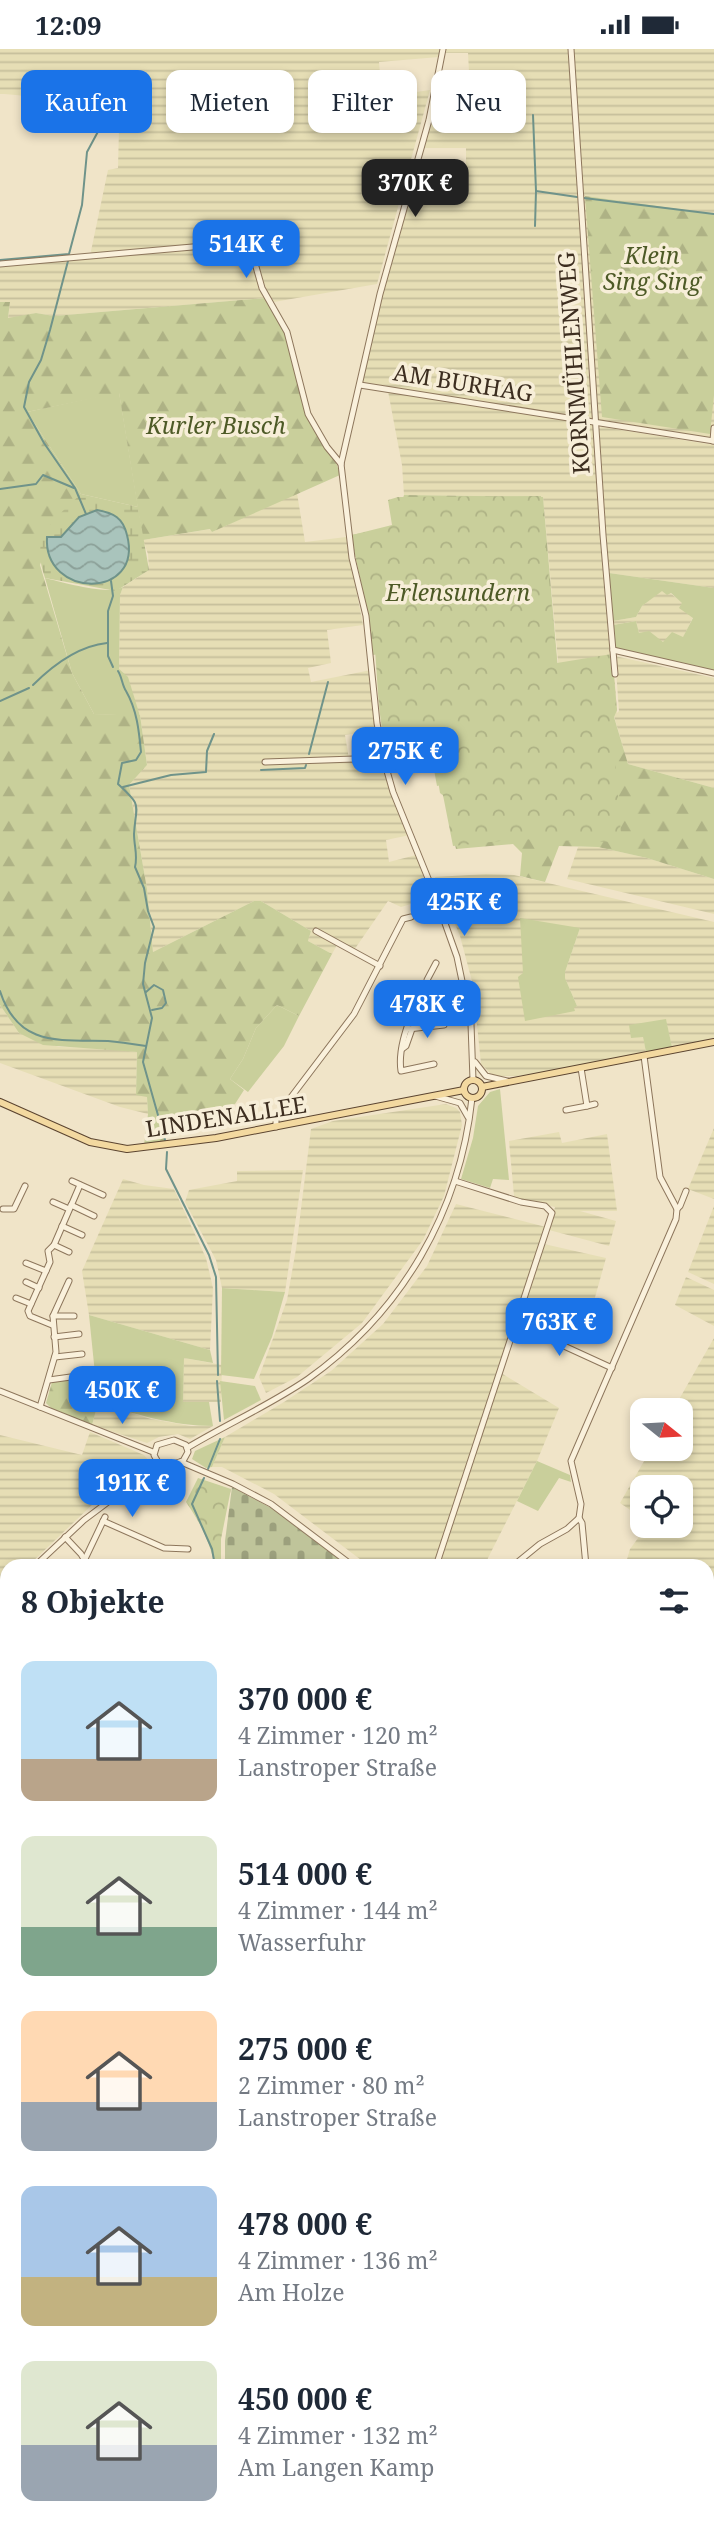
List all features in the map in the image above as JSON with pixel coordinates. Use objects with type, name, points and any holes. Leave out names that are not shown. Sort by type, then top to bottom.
[{"type":"main road","points":[[482,1087],[714,1042]]},
{"type":"main road","points":[[473,1080],[479,1082],[482,1087],[480,1095],[472,1098],[464,1090],[465,1084],[473,1080]]},
{"type":"main road","name":"LINDENALLEE","points":[[0,1102],[90,1142],[120,1149],[172,1145],[276,1128],[464,1090]]},
{"type":"street","points":[[443,49],[429,120],[380,294],[341,464],[352,558],[366,616],[377,723],[384,758],[393,792],[453,945],[465,987],[471,1024],[473,1080]]},
{"type":"street","name":"KORNMÜHLENWEG","points":[[571,49],[615,674]]},
{"type":"street","points":[[0,264],[248,242],[262,288],[287,333],[308,414],[341,464]]},
{"type":"street","name":"AM BURHAG","points":[[360,385],[713,441],[714,428]]},
{"type":"street","points":[[613,650],[714,673]]},
{"type":"street","points":[[265,762],[384,758]]},
{"type":"street","points":[[276,1128],[276,1117],[354,1014],[403,919],[411,917]]},
{"type":"street","points":[[316,931],[380,966]]},
{"type":"street","points":[[427,990],[427,979],[436,963]]},
{"type":"street","points":[[434,1064],[401,1071],[402,1049],[420,990],[465,987]]},
{"type":"street","points":[[410,1029],[444,1025]]},
{"type":"street","points":[[644,1056],[660,1177],[677,1209]]},
{"type":"street","points":[[474,1060],[486,1076],[509,1081]]},
{"type":"street","points":[[581,1068],[587,1106]]},
{"type":"street","points":[[435,1096],[460,1103],[467,1110],[469,1120]]},
{"type":"street","points":[[187,1448],[306,1380],[363,1333],[404,1284],[440,1222],[456,1181],[472,1098]]},
{"type":"street","points":[[566,1110],[595,1104]]},
{"type":"street","points":[[72,1181],[103,1195]]},
{"type":"street","points":[[438,1559],[551,1218],[551,1210],[545,1206],[521,1202],[456,1181]]},
{"type":"street","points":[[52,1325],[29,1315],[31,1304],[50,1262],[48,1251],[54,1245],[80,1185]]},
{"type":"street","points":[[0,1216],[2,1208],[14,1209],[25,1186]]},
{"type":"street","points":[[521,1559],[540,1543],[567,1529],[579,1518],[581,1504],[571,1461],[674,1226],[677,1209],[686,1191]]},
{"type":"street","points":[[52,1202],[94,1216]]},
{"type":"street","points":[[62,1226],[82,1235]]},
{"type":"street","points":[[54,1245],[69,1252]]},
{"type":"street","points":[[26,1263],[46,1271]]},
{"type":"street","points":[[40,1407],[55,1357],[53,1316],[69,1281]]},
{"type":"street","points":[[26,1282],[39,1288]]},
{"type":"street","points":[[16,1298],[31,1304]]},
{"type":"street","points":[[53,1316],[74,1316]]},
{"type":"street","points":[[516,1324],[612,1368]]},
{"type":"street","points":[[54,1337],[79,1334]]},
{"type":"street","points":[[55,1357],[82,1354]]},
{"type":"street","points":[[49,1380],[85,1375]]},
{"type":"street","points":[[0,1391],[153,1452]]},
{"type":"street","points":[[42,1559],[106,1501],[159,1464],[181,1462],[187,1455],[183,1442],[174,1440],[160,1443],[153,1452],[159,1464]]},
{"type":"street","points":[[181,1462],[271,1504],[344,1559]]},
{"type":"street","points":[[579,1518],[583,1523],[586,1559]]},
{"type":"street","points":[[89,1559],[104,1519],[164,1548],[188,1549]]},
{"type":"street","points":[[65,1537],[83,1559]]},
{"type":"green space","points":[[0,49],[439,49],[439,57],[379,62],[380,70],[308,70],[308,133],[417,133],[417,92],[430,90],[377,284],[274,302],[267,291],[251,248],[254,272],[265,298],[54,316],[36,313],[8,319],[10,302],[0,302],[0,264],[92,255],[108,170],[118,168],[119,133],[152,133],[152,70],[21,70],[21,96],[0,94]]},
{"type":"green space","points":[[445,49],[714,49],[714,438],[597,419],[617,713],[615,656],[714,678],[714,788],[628,764],[614,716],[563,716],[543,497],[404,495],[402,465],[387,386],[363,382],[378,310],[416,164],[466,165],[466,148],[421,148],[431,106],[431,133],[526,133],[526,70],[469,70],[468,53],[445,53]]},
{"type":"green space","name":"Klein Sing Sing","points":[[585,196],[714,214],[714,395],[710,434],[602,417]]},
{"type":"green space","name":"Kurler Busch","points":[[265,298],[285,332],[307,415],[337,465],[340,475],[212,532],[210,529],[143,540],[119,393],[27,412],[81,494],[97,510],[79,517],[72,526],[47,537],[40,565],[72,673],[94,714],[140,715],[147,765],[129,785],[147,889],[153,952],[254,901],[261,901],[311,931],[308,941],[332,954],[299,1016],[277,1005],[256,1028],[243,1059],[230,1079],[244,1090],[235,1104],[201,1118],[163,1121],[165,1141],[144,1145],[147,1097],[136,1095],[137,1052],[43,1045],[19,1033],[0,1005],[0,302],[10,302],[8,318],[36,313],[54,316]]},
{"type":"green space","points":[[119,392],[138,507],[81,494],[27,412]]},
{"type":"green space","points":[[602,427],[714,445],[714,588],[609,573],[598,429]]},
{"type":"green space","points":[[297,493],[305,542],[346,537],[363,625],[327,630],[331,663],[308,668],[311,682],[371,670],[376,730],[345,735],[349,759],[384,758],[410,835],[386,840],[389,862],[416,855],[431,898],[401,907],[388,901],[352,953],[337,945],[332,954],[308,941],[311,931],[261,901],[254,901],[153,952],[147,889],[129,785],[147,765],[140,715],[119,669],[120,595],[123,587],[149,570],[148,554],[143,540],[211,529],[212,532]]},
{"type":"green space","points":[[81,494],[138,507],[149,570],[116,591],[45,578],[40,551],[46,530]],"holes":[[[97,510],[117,517],[123,524],[129,556],[122,570],[112,579],[83,583],[57,568],[49,555],[47,537],[61,537],[79,517]]]},
{"type":"green space","name":"Erlensundern","points":[[404,495],[543,497],[562,716],[614,717],[628,764],[714,788],[714,879],[647,858],[598,847],[559,846],[545,882],[520,876],[522,853],[513,844],[456,849],[445,797],[440,793],[417,648],[373,655],[368,616],[351,535],[394,527]]},
{"type":"green space","name":"Erlensundern","points":[[541,496],[557,663],[612,654],[617,710],[612,722],[622,846],[609,842],[519,839],[453,846],[441,785],[437,786],[430,748],[387,750],[371,620],[352,535],[392,525],[388,500],[398,497]]},
{"type":"green space","points":[[609,573],[714,588],[714,671],[615,648],[613,625],[636,621],[639,633],[649,631],[663,642],[672,632],[683,637],[693,618],[679,608],[682,603],[671,593],[667,595],[662,591],[642,606],[636,617],[613,621]]},
{"type":"green space","points":[[45,578],[96,589],[123,587],[120,595],[119,669],[128,677],[140,716],[94,714],[72,673]]},
{"type":"green space","points":[[662,590],[683,603],[693,617],[683,638],[663,642],[639,633],[636,621],[613,625],[613,621],[636,617],[642,606]]},
{"type":"green space","points":[[578,847],[598,847],[647,858],[714,879],[714,914],[567,879]]},
{"type":"green space","points":[[514,875],[714,922],[714,1038],[672,1047],[666,1020],[629,1026],[643,1036],[646,1052],[517,1076],[497,1076],[490,1073],[481,1064],[473,985],[460,936],[435,877]],"holes":[[[580,928],[565,972],[577,1006],[573,1007],[523,974]]]},
{"type":"green space","points":[[520,918],[580,928],[565,972],[577,1006],[575,1011],[525,1021],[518,977],[523,973]]},
{"type":"green space","points":[[0,1005],[19,1033],[59,1047],[137,1052],[136,1094],[147,1096],[148,1114],[120,1107],[0,1063]]},
{"type":"green space","points":[[277,1005],[299,1016],[284,1046],[248,1092],[230,1079],[243,1059],[256,1028]]},
{"type":"green space","points":[[666,1019],[672,1047],[646,1052],[643,1037],[631,1038],[629,1025]]},
{"type":"green space","points":[[500,1089],[509,1180],[493,1179],[490,1188],[461,1179],[473,1138],[478,1106],[490,1092]]},
{"type":"green space","points":[[446,1104],[460,1112],[462,1125],[444,1196],[423,1240],[362,1323],[297,1377],[266,1393],[259,1377],[287,1300],[311,1129],[333,1121]]},
{"type":"green space","points":[[714,1128],[714,1199],[688,1189]]},
{"type":"green space","points":[[559,1132],[562,1143],[607,1134],[617,1211],[580,1211],[616,1221],[609,1246],[549,1230],[555,1207],[514,1196],[509,1141]]},
{"type":"green space","points":[[303,1170],[285,1292],[222,1288],[216,1260],[185,1202],[189,1190],[237,1181],[237,1171]]},
{"type":"green space","points":[[123,1179],[174,1189],[206,1258],[213,1288],[210,1350],[89,1315],[82,1271]]},
{"type":"green space","points":[[456,1204],[546,1227],[435,1559],[360,1559],[274,1494],[222,1467],[212,1467],[225,1437],[331,1371],[383,1324],[427,1266]]},
{"type":"green space","points":[[714,1206],[714,1284],[688,1272]]},
{"type":"green space","points":[[544,1244],[606,1258],[587,1326],[576,1323],[568,1345],[518,1322]]},
{"type":"green space","points":[[686,1277],[714,1290],[714,1326],[675,1305]]},
{"type":"green space","points":[[222,1288],[285,1292],[272,1337],[254,1379],[221,1375]]},
{"type":"green space","points":[[89,1315],[210,1350],[213,1363],[184,1358],[183,1402],[209,1402],[213,1426],[169,1422],[98,1403]]},
{"type":"green space","points":[[714,1338],[714,1559],[627,1559],[638,1538],[693,1538],[693,1475],[636,1475],[644,1461],[693,1461],[693,1398],[680,1398]]},
{"type":"green space","points":[[184,1358],[222,1365],[221,1402],[183,1402]]},
{"type":"green space","points":[[501,1373],[559,1408],[537,1461],[488,1559],[440,1559]]},
{"type":"green space","points":[[96,1376],[98,1403],[92,1425],[52,1409],[46,1403],[52,1382]]},
{"type":"green space","points":[[220,1381],[255,1386],[261,1400],[224,1420]]},
{"type":"green space","points":[[98,1403],[151,1419],[191,1426],[213,1426],[190,1439],[178,1434],[159,1437],[147,1443],[92,1425]]},
{"type":"green space","points":[[90,1432],[144,1455],[148,1460],[147,1466],[93,1504],[35,1559],[0,1559],[0,1435],[82,1455]]},
{"type":"green space","points":[[225,1437],[212,1467],[206,1468],[192,1459],[195,1451]]},
{"type":"green space","points":[[537,1461],[570,1475],[571,1482],[559,1478],[538,1511],[517,1501]]},
{"type":"green space","points":[[198,1478],[231,1489],[221,1539],[221,1559],[213,1559],[204,1533],[186,1502]]},
{"type":"green space","points":[[630,1486],[630,1510],[620,1503]]},
{"type":"green space","points":[[232,1487],[271,1508],[339,1559],[225,1559]]},
{"type":"water","points":[[97,510],[113,515],[123,524],[127,535],[128,556],[121,571],[108,581],[92,584],[75,581],[60,572],[50,557],[47,537],[61,537],[79,517]]},
{"type":"waterway","points":[[533,115],[536,191]]},
{"type":"waterway","points":[[0,260],[69,254],[82,205],[87,152],[97,133]]},
{"type":"waterway","points":[[535,226],[536,191],[577,197]]},
{"type":"waterway","points":[[584,198],[714,214]]},
{"type":"waterway","points":[[68,261],[41,360],[29,382],[24,407],[44,443],[75,488],[86,514]]},
{"type":"waterway","points":[[0,489],[36,484],[43,475],[74,488]]},
{"type":"waterway","points":[[111,581],[113,596],[108,611],[108,656],[113,667]]},
{"type":"waterway","points":[[33,685],[49,670],[76,652],[107,643]]},
{"type":"waterway","points":[[118,671],[135,713],[141,752],[136,760],[122,763],[118,784],[135,802],[135,867],[144,888],[154,927],[143,984],[152,1018],[143,1062],[165,1140]]},
{"type":"waterway","points":[[309,754],[328,682]]},
{"type":"waterway","points":[[0,701],[29,688]]},
{"type":"waterway","points":[[123,787],[171,775],[206,772],[207,751],[214,734]]},
{"type":"waterway","points":[[261,770],[305,768],[306,765]]},
{"type":"waterway","points":[[146,992],[154,985],[163,990],[166,1003],[162,1008],[152,1010]]},
{"type":"waterway","points":[[0,991],[8,1009],[18,1022],[42,1037],[146,1046]]},
{"type":"waterway","points":[[167,1152],[166,1169],[209,1255],[216,1277],[218,1375]]},
{"type":"waterway","points":[[217,1381],[220,1421]]},
{"type":"waterway","points":[[208,1469],[220,1439]]},
{"type":"waterway","points":[[204,1478],[192,1504],[214,1559]]}]
